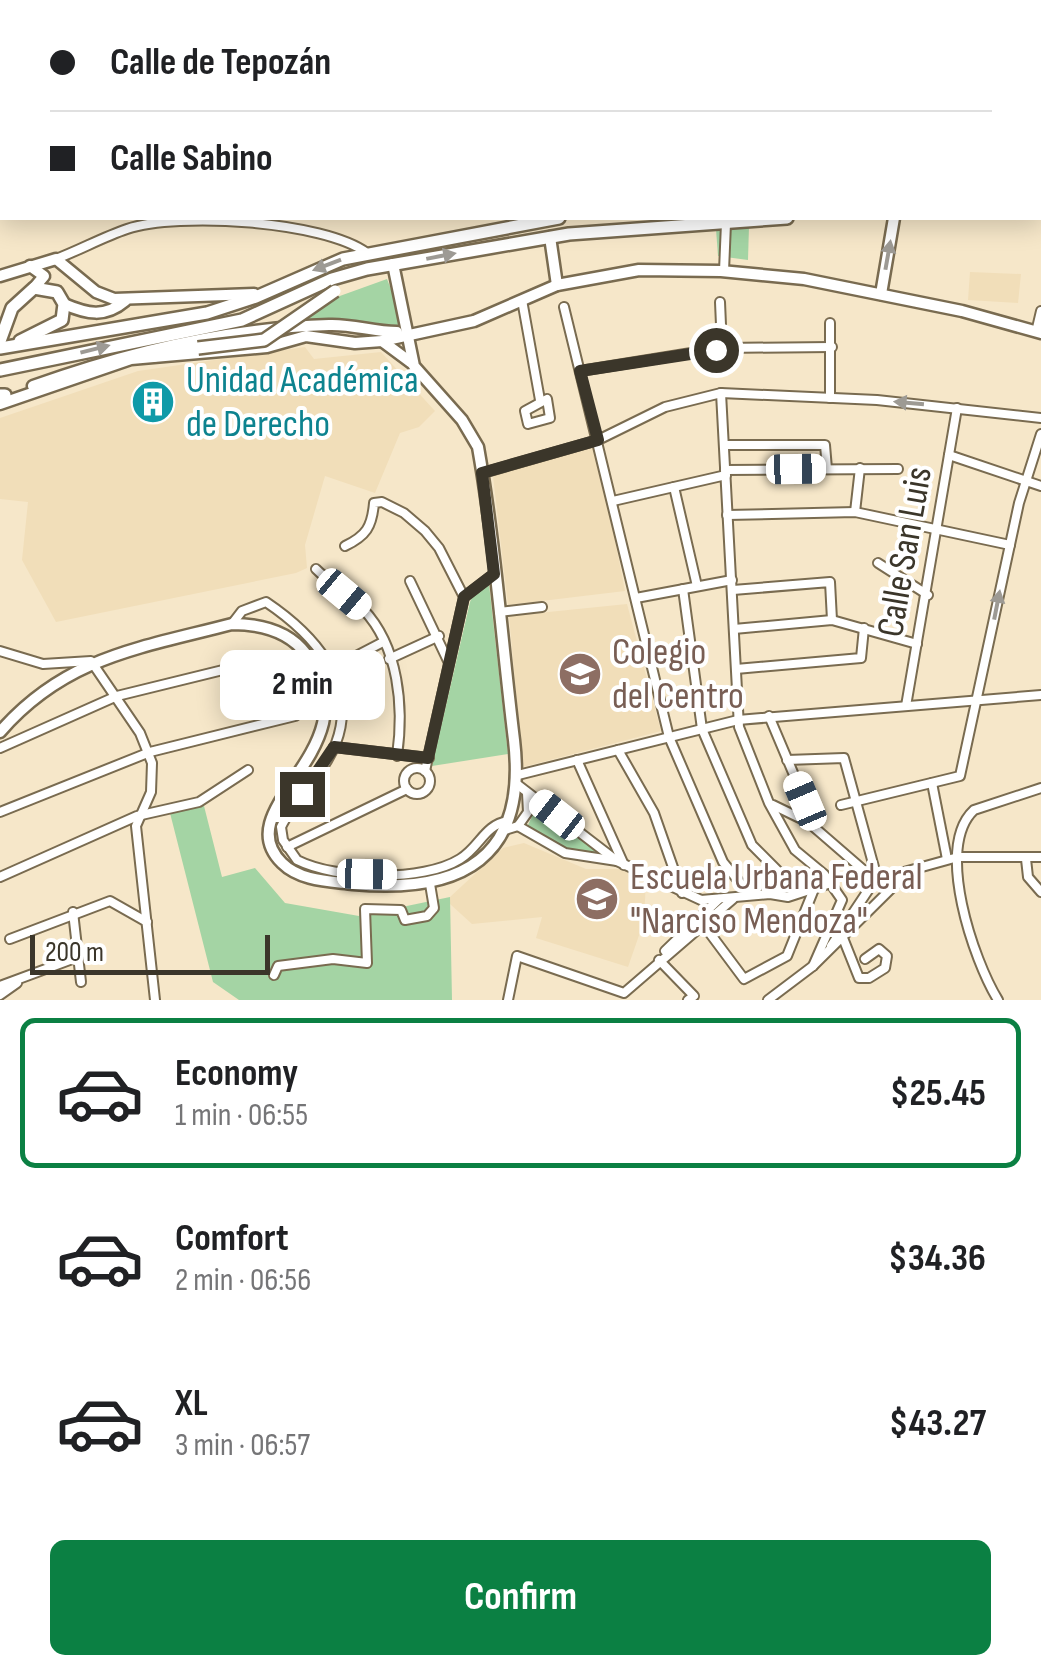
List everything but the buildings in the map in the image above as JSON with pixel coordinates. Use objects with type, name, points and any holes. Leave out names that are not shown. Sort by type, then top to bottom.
[{"type":"main road","points":[[2,342],[207,313],[265,293],[324,265],[367,252],[548,220]]},
{"type":"main road","points":[[0,370],[242,320],[332,279],[367,269],[550,237],[763,220]]},
{"type":"main road","points":[[154,356],[264,340],[367,269]]},
{"type":"main road","points":[[34,288],[57,292],[64,304],[57,326],[2,342],[5,315],[18,298],[34,288]]},
{"type":"street","points":[[0,276],[25,265],[56,259],[130,228],[222,220]]},
{"type":"street","points":[[239,220],[349,239],[367,252]]},
{"type":"street","points":[[881,293],[894,220]]},
{"type":"street","points":[[725,269],[726,223]]},
{"type":"street","points":[[550,237],[557,283]]},
{"type":"street","points":[[56,259],[102,296],[125,300],[265,293]]},
{"type":"street","points":[[394,264],[414,366]]},
{"type":"street","points":[[25,265],[42,272],[43,280],[34,288]]},
{"type":"street","points":[[1,398],[131,359],[183,358],[325,330],[355,343],[382,340],[473,317],[557,283],[634,266],[725,269],[881,293],[1040,330],[1041,311]]},
{"type":"street","points":[[1,398],[135,351],[260,330],[407,333],[474,321],[557,283]]},
{"type":"street","points":[[64,304],[86,313],[103,313],[125,300]]},
{"type":"street","points":[[522,300],[540,400]]},
{"type":"street","points":[[720,302],[722,348]]},
{"type":"street","points":[[564,307],[670,737],[723,862],[750,895]]},
{"type":"street","points":[[830,323],[830,398]]},
{"type":"street","points":[[0,651],[43,664],[91,662],[232,624],[256,624],[298,644],[322,679],[326,698],[319,742],[275,806],[268,836],[275,856],[302,876],[375,886],[430,884],[469,867],[511,826],[521,784],[482,473],[470,430],[414,366],[382,340]]},
{"type":"street","points":[[580,371],[722,348],[832,347]]},
{"type":"street","points":[[482,473],[598,440],[665,407],[721,393],[830,398],[1041,418]]},
{"type":"street","points":[[721,393],[738,720],[770,803],[795,850],[830,883],[842,903],[813,966]]},
{"type":"street","name":"Calle San Luis","points":[[906,706],[957,408]]},
{"type":"street","points":[[841,804],[960,776],[1010,545],[1041,434]]},
{"type":"street","points":[[724,445],[824,445],[827,468]]},
{"type":"street","points":[[950,455],[1041,486]]},
{"type":"street","points":[[856,512],[860,468]]},
{"type":"street","points":[[613,501],[725,472],[898,469]]},
{"type":"street","points":[[674,487],[696,586]]},
{"type":"street","points":[[286,847],[406,790],[418,794],[426,790],[430,779],[426,770],[428,758],[464,597],[439,548],[404,513],[382,502],[374,503],[373,522],[365,534],[345,546]]},
{"type":"street","points":[[728,515],[856,512],[1010,545]]},
{"type":"street","points":[[878,563],[928,594]]},
{"type":"street","points":[[316,568],[362,609],[383,642],[400,700],[397,756]]},
{"type":"street","points":[[464,597],[494,574]]},
{"type":"street","points":[[636,598],[732,580]]},
{"type":"street","points":[[410,582],[439,636],[450,667]]},
{"type":"street","points":[[732,590],[830,582],[832,620]]},
{"type":"street","points":[[683,589],[702,728],[752,845],[788,880],[786,886],[770,894]]},
{"type":"street","points":[[232,624],[242,611],[266,602],[306,634],[333,668],[340,710],[334,747],[281,828],[286,847],[298,860],[314,867],[418,874],[459,860],[490,827],[511,826],[565,852],[620,863]]},
{"type":"street","points":[[499,612],[542,608]]},
{"type":"street","points":[[734,629],[832,620],[917,644]]},
{"type":"street","points":[[736,670],[861,658],[864,628]]},
{"type":"street","points":[[389,659],[439,636]]},
{"type":"street","points":[[333,668],[383,642]]},
{"type":"street","points":[[0,748],[117,696],[268,659],[282,660],[301,676],[310,697],[305,711],[150,752],[0,812]]},
{"type":"street","points":[[91,662],[117,696],[150,752],[153,783],[137,816],[155,1000]]},
{"type":"street","points":[[0,732],[34,696],[91,662]]},
{"type":"street","points":[[521,784],[577,760],[738,720],[1041,695]]},
{"type":"street","points":[[769,716],[805,801]]},
{"type":"street","points":[[334,747],[428,758]]},
{"type":"street","points":[[618,750],[654,813],[682,893]]},
{"type":"street","points":[[787,760],[844,758],[876,879]]},
{"type":"street","points":[[577,760],[620,863]]},
{"type":"street","points":[[406,790],[406,773],[414,768],[426,770]]},
{"type":"street","points":[[0,877],[137,816],[199,802],[248,770]]},
{"type":"street","points":[[932,783],[967,923],[998,1000]]},
{"type":"street","points":[[521,784],[620,863],[700,900],[770,894],[788,898],[830,883]]},
{"type":"street","points":[[953,858],[968,815],[974,810],[1041,788]]},
{"type":"street","points":[[770,803],[808,822],[876,879]]},
{"type":"street","points":[[830,951],[876,879],[953,858],[1041,857]]},
{"type":"street","points":[[1026,859],[1028,877],[1041,892]]},
{"type":"street","points":[[768,1000],[830,951],[910,871]]},
{"type":"street","points":[[274,975],[278,966],[304,960],[366,963],[365,909],[401,910],[405,920],[427,916],[434,908],[430,884]]},
{"type":"street","points":[[703,924],[744,979],[787,956],[814,889]]},
{"type":"street","points":[[508,1000],[514,956],[624,993],[734,898]]},
{"type":"street","points":[[658,960],[672,940],[719,899]]},
{"type":"street","points":[[10,939],[73,912],[115,902],[147,922]]},
{"type":"street","points":[[73,912],[81,982]]},
{"type":"street","points":[[843,938],[859,978],[869,978],[885,968],[887,956],[878,949],[865,959]]},
{"type":"street","points":[[0,986],[78,957]]},
{"type":"street","points":[[658,960],[694,996],[688,1000]]},
{"type":"street","points":[[0,995],[20,981]]},
{"type":"shaded area","points":[[970,272],[1021,274],[1018,303],[968,300]]},
{"type":"shaded area","points":[[305,347],[314,359],[381,352],[435,411],[419,427],[400,433],[375,493],[325,476],[305,545],[307,568],[296,573],[56,622],[22,560],[28,502],[0,499],[0,418],[138,371]]},
{"type":"shaded area","points":[[592,444],[597,447],[625,591],[508,605],[493,476]]},
{"type":"shaded area","name":"Colegio del Centro","points":[[627,604],[661,731],[523,767],[509,616]]},
{"type":"shaded area","points":[[524,843],[586,869],[619,869],[646,880],[644,921],[628,967],[536,938],[542,917],[472,924],[450,904],[450,897],[503,848]]},
{"type":"green space","points":[[749,226],[748,260],[718,256],[716,229]]},
{"type":"green space","points":[[387,279],[407,330],[291,327],[337,297]]},
{"type":"green space","points":[[489,584],[508,754],[432,766],[470,602],[475,590]]},
{"type":"green space","points":[[204,806],[222,877],[255,868],[285,903],[359,916],[360,905],[402,907],[450,897],[452,1000],[239,1000],[213,982],[170,813]]},
{"type":"green space","points":[[537,806],[604,855],[601,858],[566,848],[527,827]]},
{"type":"place","name":"Unidad Académica de Derecho","points":[[153,402]]},
{"type":"place","name":"Colegio del Centro","points":[[580,674]]},
{"type":"place","name":"Escuela Urbana Federal \"Narciso Mendoza\"","points":[[597,899]]},
{"type":"route","points":[[302,794],[334,747],[428,758],[464,597],[494,574],[482,473],[598,440],[580,371],[682,352],[716,350]]}]
